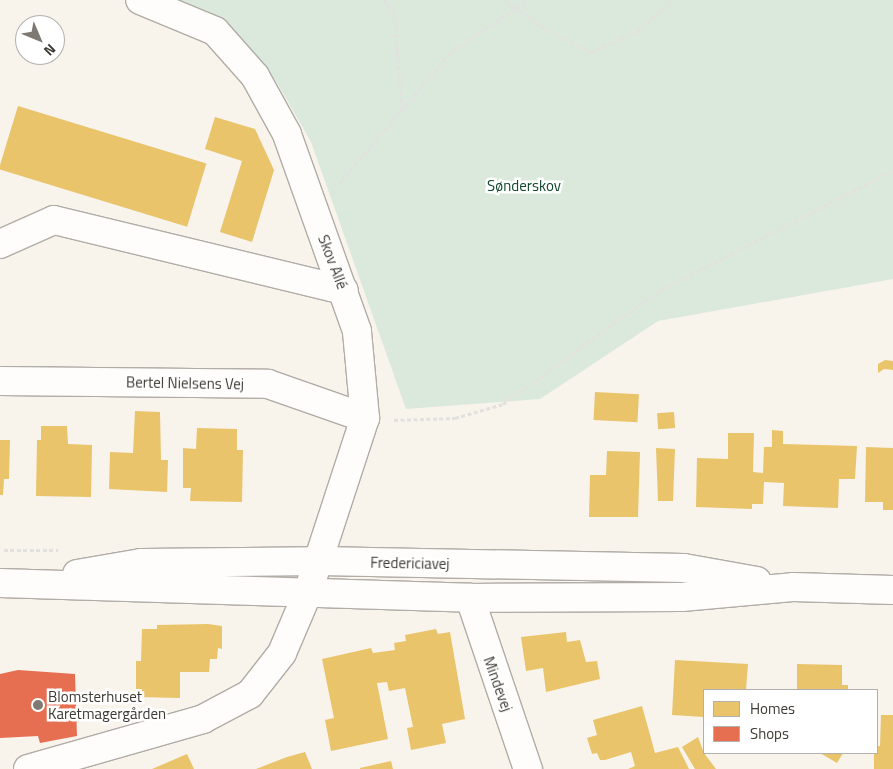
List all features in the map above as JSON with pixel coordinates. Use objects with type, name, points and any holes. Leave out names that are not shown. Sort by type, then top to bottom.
[{"type":"street","name":"Skov Allé","points":[[28,769],[74,764],[203,720],[250,694],[282,652],[308,592],[320,561],[365,418],[357,331],[287,134],[255,76],[216,31],[140,0]]},
{"type":"street","points":[[0,244],[54,220],[344,290]]},
{"type":"street","name":"Bertel Nielsens Vej","points":[[0,381],[268,384],[365,418]]},
{"type":"street","name":"Fredericiavej","points":[[27,583],[141,563],[320,561],[684,568],[793,587]]},
{"type":"street","name":"Fredericiavej","points":[[0,583],[218,592],[308,592],[470,598],[682,598],[793,587],[893,590]]},
{"type":"street","name":"Mindevej","points":[[470,598],[528,769]]},
{"type":"path","points":[[384,0],[394,14],[402,107]]},
{"type":"path","points":[[505,0],[548,30],[591,52],[636,32],[672,0]]},
{"type":"path","points":[[314,213],[402,107],[452,51],[527,0]]},
{"type":"path","points":[[365,418],[455,418],[504,404],[656,294],[893,170]]},
{"type":"green space","name":"Sønderskov","points":[[158,0],[893,0],[893,279],[658,321],[540,399],[406,409],[311,142],[276,81],[218,21]]},
{"type":"building: Homes","points":[[18,106],[206,164],[187,227],[0,170]]},
{"type":"building: Homes","points":[[215,117],[255,129],[274,170],[252,242],[220,232],[242,161],[205,149]]},
{"type":"building: Homes","points":[[885,360],[893,361],[893,370],[884,369],[878,373],[878,364]]},
{"type":"building: Homes","points":[[595,392],[639,394],[637,422],[594,420]]},
{"type":"building: Homes","points":[[135,411],[160,412],[161,460],[168,460],[167,492],[109,489],[110,452],[133,453]]},
{"type":"building: Homes","points":[[674,412],[675,428],[658,429],[657,413]]},
{"type":"building: Homes","points":[[41,426],[67,426],[68,444],[92,445],[91,497],[36,496],[37,440],[41,440]]},
{"type":"building: Homes","points":[[197,428],[237,429],[237,450],[243,450],[242,502],[190,501],[191,488],[183,488],[183,448],[196,449]]},
{"type":"building: Homes","points":[[772,430],[783,431],[783,444],[857,446],[855,479],[839,479],[838,508],[783,506],[784,483],[764,482],[763,504],[752,504],[752,509],[696,507],[697,458],[728,459],[728,433],[754,433],[753,472],[763,473],[764,447],[772,447]]},
{"type":"building: Homes","points":[[0,440],[10,440],[9,479],[4,479],[3,495],[0,495]]},
{"type":"building: Homes","points":[[866,447],[893,448],[893,510],[883,510],[883,502],[865,502]]},
{"type":"building: Homes","points":[[656,448],[675,449],[673,501],[658,501]]},
{"type":"building: Homes","points":[[607,451],[640,452],[638,517],[589,517],[590,475],[606,475]]},
{"type":"building: Homes","points":[[208,624],[222,626],[222,649],[218,648],[217,659],[210,659],[209,672],[180,672],[180,698],[136,697],[136,661],[141,661],[142,629],[157,629],[157,625]]},
{"type":"building: Homes","points":[[436,629],[438,634],[450,632],[465,719],[442,724],[446,743],[411,750],[407,728],[413,727],[405,688],[389,691],[387,682],[377,683],[388,739],[331,751],[325,720],[334,718],[322,659],[371,648],[373,653],[395,650],[394,643],[406,641],[405,635]]},
{"type":"building: Homes","points":[[566,632],[567,642],[580,640],[586,662],[597,661],[600,679],[546,692],[543,668],[526,671],[521,637]]},
{"type":"building: Homes","points":[[675,660],[748,664],[746,689],[703,689],[703,717],[672,715]]},
{"type":"building: Homes","points":[[797,664],[842,665],[842,685],[848,685],[848,689],[797,689]]},
{"type":"building: Homes","points":[[642,706],[655,753],[678,747],[689,769],[628,769],[635,766],[631,752],[605,760],[600,760],[597,753],[592,754],[587,738],[597,735],[593,720]]},
{"type":"building: Homes","points":[[881,715],[893,715],[893,769],[874,769],[874,754],[878,754],[878,746],[880,746]]},
{"type":"building: Homes","points":[[698,737],[703,754],[716,769],[695,769],[682,747]]},
{"type":"building: Homes","points":[[305,752],[312,769],[256,769],[287,757]]},
{"type":"building: Homes","points":[[187,754],[194,769],[152,769]]},
{"type":"building: Homes","points":[[822,754],[842,754],[837,763]]},
{"type":"building: Homes","points":[[391,761],[393,769],[360,769],[360,768]]},
{"type":"building: Shops","name":"Blomsterhuset Karetmagergården","points":[[18,670],[75,674],[77,736],[40,743],[38,736],[0,738],[0,674]]},
{"type":"place","name":"Blomsterhuset Karetmagergården","points":[[38,705]]}]
